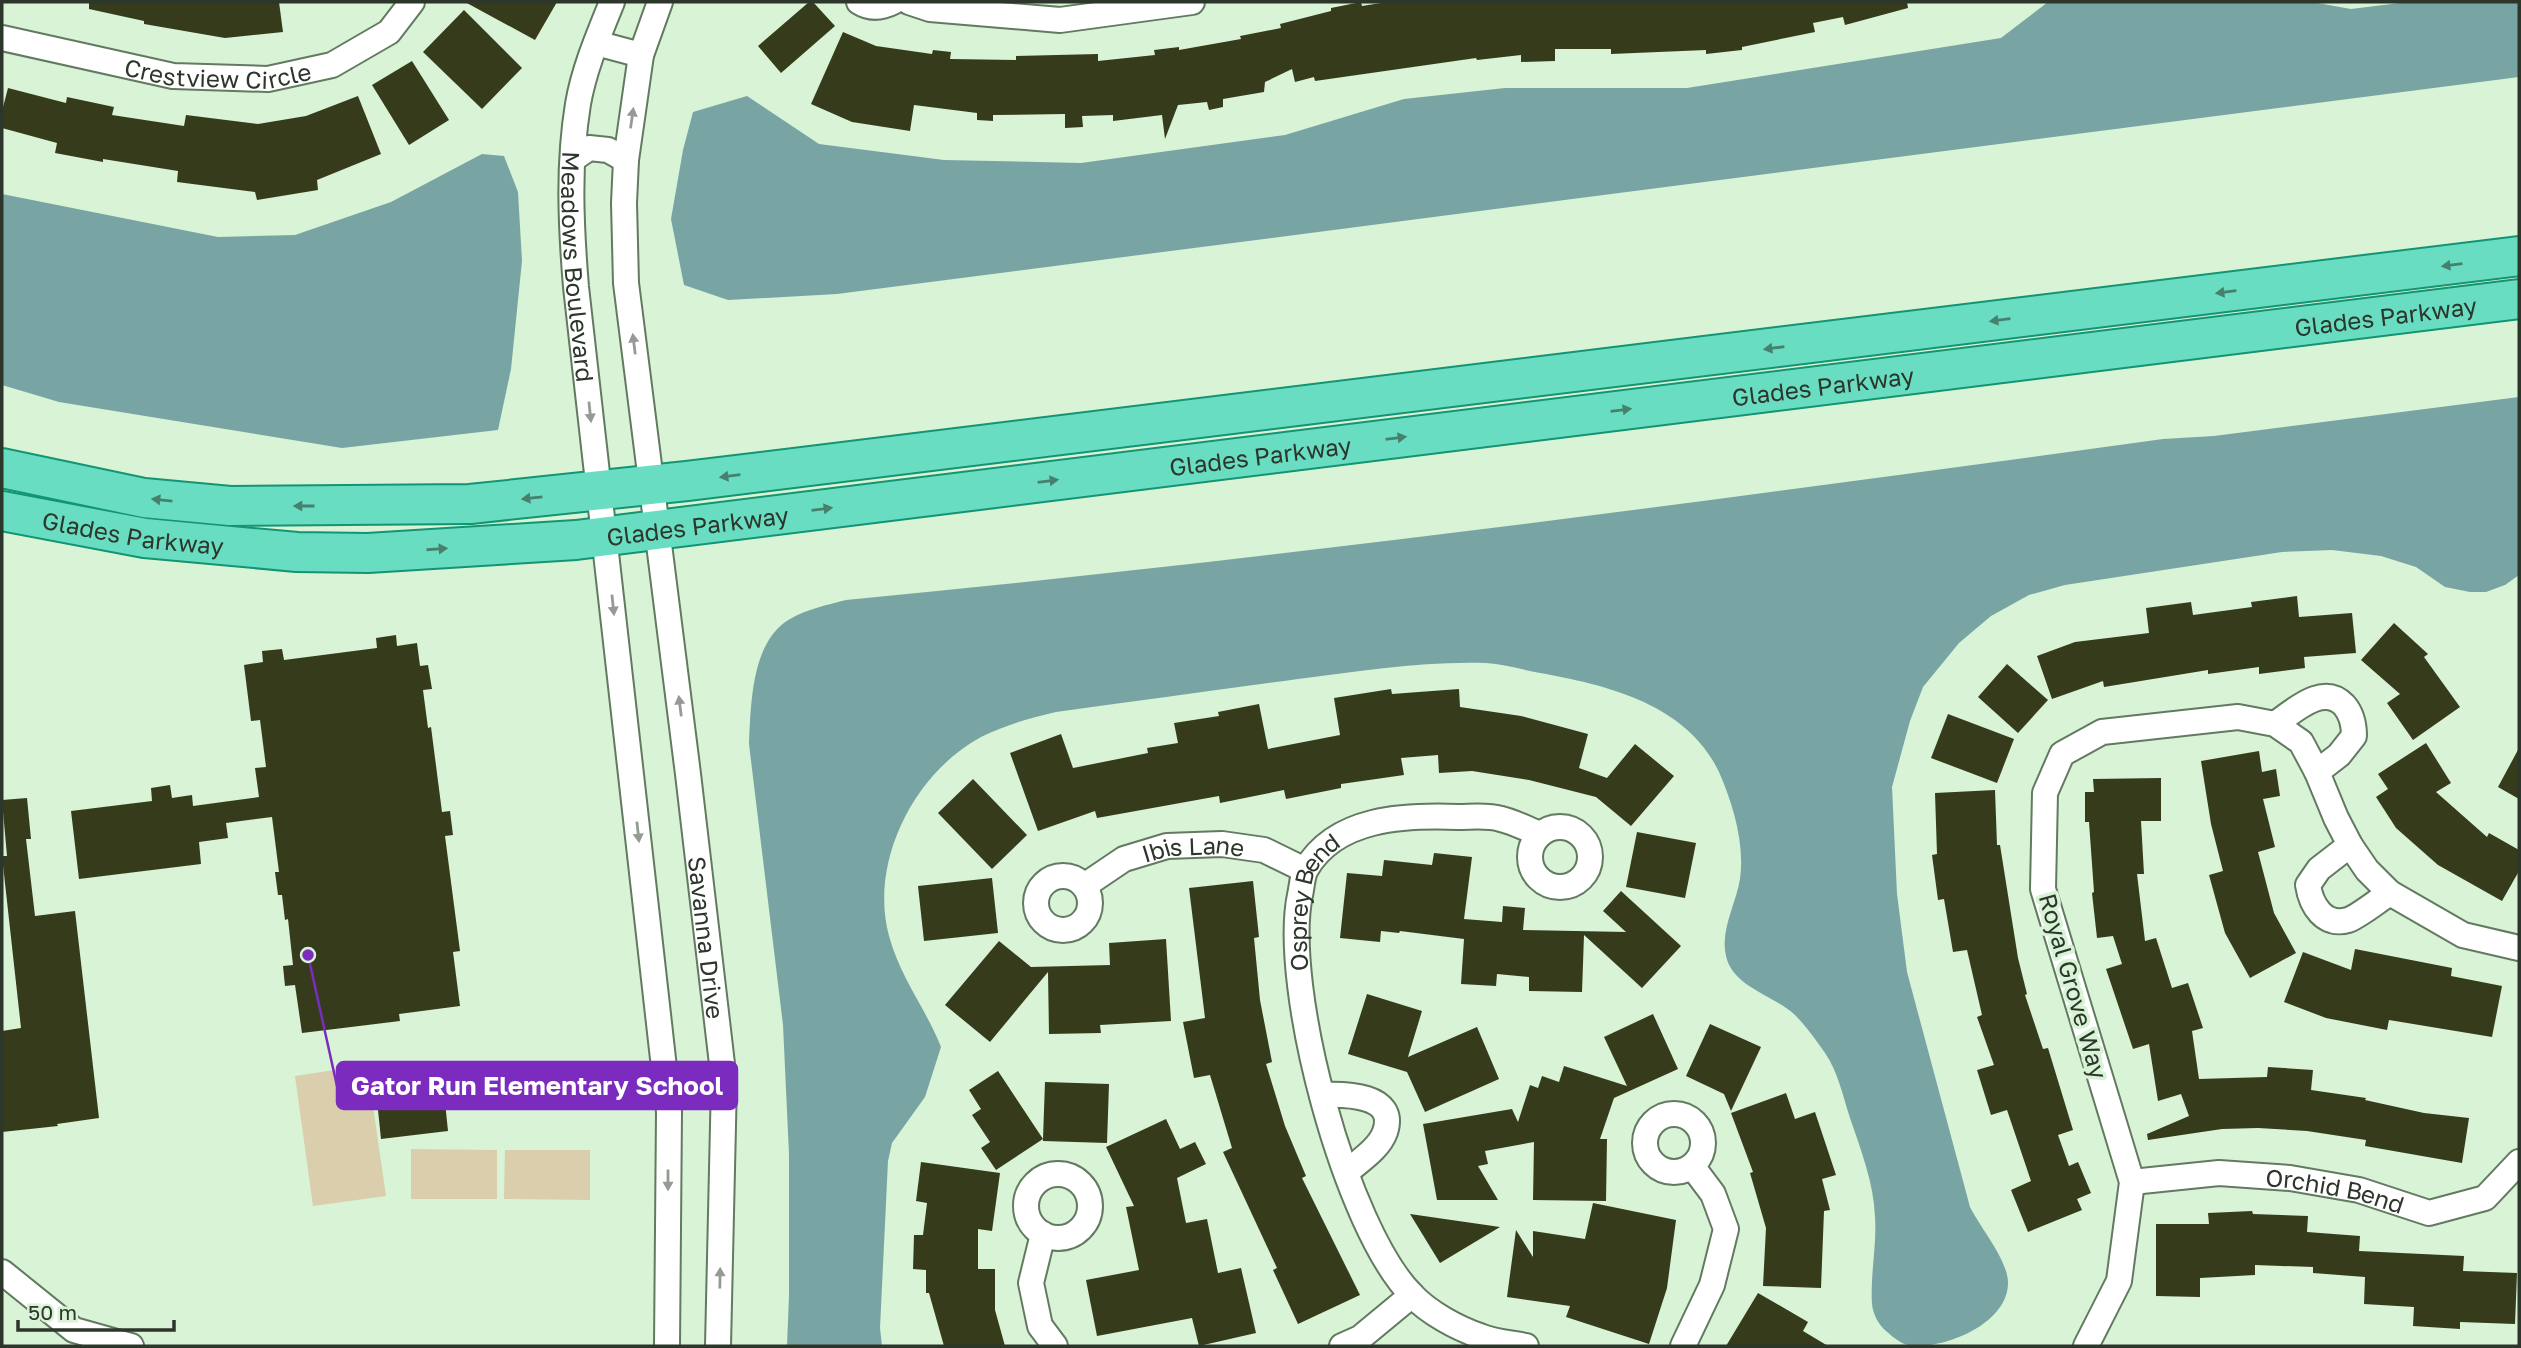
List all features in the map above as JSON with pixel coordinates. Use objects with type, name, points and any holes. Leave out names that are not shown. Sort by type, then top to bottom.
[{"type":"main road","name":"Glades Parkway","points":[[2,468],[144,498],[230,506],[470,505],[652,485],[2519,256]]},
{"type":"main road","name":"Glades Parkway","points":[[2,511],[145,538],[297,552],[368,554],[605,538],[2519,299]]},
{"type":"street","name":"Crestview Circle","points":[[2,38],[173,76],[268,79],[332,65],[389,32],[412,2]]},
{"type":"street","name":"Meadows Boulevard","points":[[605,538],[570,213],[578,103],[612,2]]},
{"type":"street","name":"Meadows Boulevard","points":[[657,530],[626,283],[624,203],[626,160],[641,55],[660,2]]},
{"type":"street","points":[[859,2],[873,8],[893,2]]},
{"type":"street","points":[[909,2],[930,9],[1060,20],[1151,5],[1192,2]]},
{"type":"street","points":[[596,43],[641,55]]},
{"type":"street","points":[[573,159],[589,148],[608,150],[626,160]]},
{"type":"street","name":"Savanna Drive","points":[[657,530],[724,1081],[718,1346]]},
{"type":"street","points":[[605,538],[669,1112],[667,1346]]},
{"type":"street","points":[[2276,724],[2306,703],[2320,697],[2338,699],[2349,711],[2354,725],[2354,736],[2339,755],[2318,772]]},
{"type":"street","name":"Royal Grove Way","points":[[2086,1346],[2119,1281],[2132,1182],[2043,889],[2045,793],[2062,754],[2102,732],[2238,716],[2276,724],[2301,742],[2318,772],[2350,845],[2367,870],[2390,892],[2463,935],[2519,947]]},
{"type":"street","name":"Osprey Bend","points":[[1526,1346],[1481,1337],[1444,1318],[1412,1295],[1377,1247],[1332,1136],[1310,1045],[1296,964],[1297,909],[1305,870],[1332,840],[1367,823],[1429,816],[1499,818],[1540,834]]},
{"type":"street","name":"Ibis Lane","points":[[1084,886],[1124,859],[1167,846],[1222,844],[1264,850],[1305,870]]},
{"type":"street","points":[[2350,845],[2319,869],[2308,885],[2311,899],[2318,911],[2329,920],[2348,919],[2390,892]]},
{"type":"street","points":[[1322,1095],[1354,1094],[1371,1100],[1382,1109],[1387,1122],[1384,1134],[1374,1149],[1347,1172]]},
{"type":"street","name":"Orchid Bend","points":[[2132,1182],[2219,1173],[2290,1178],[2359,1190],[2429,1213],[2485,1198],[2519,1162]]},
{"type":"street","points":[[1683,1346],[1712,1285],[1726,1229],[1713,1194],[1692,1166]]},
{"type":"street","points":[[1043,1234],[1031,1283],[1040,1326],[1055,1346]]},
{"type":"street","points":[[2,1272],[75,1330],[131,1346]]},
{"type":"street","points":[[1342,1346],[1360,1338],[1412,1295]]},
{"type":"shaded area","points":[[367,1065],[386,1196],[313,1206],[295,1076]]},
{"type":"shaded area","points":[[411,1149],[497,1150],[497,1199],[411,1199]]},
{"type":"shaded area","points":[[505,1150],[590,1150],[590,1200],[504,1199]]},
{"type":"water","points":[[2048,2],[2312,2],[2351,9],[2408,2],[2519,2],[2519,77],[837,294],[728,300],[684,285],[671,219],[683,150],[693,112],[747,96],[819,144],[944,160],[1081,163],[1285,135],[1404,99],[1505,88],[1687,88],[2001,38]]},
{"type":"water","points":[[482,154],[504,156],[518,192],[522,261],[511,369],[498,430],[342,448],[59,402],[2,385],[2,194],[218,237],[295,235],[391,202]]},
{"type":"water","points":[[2519,397],[2519,575],[2505,585],[2486,592],[2445,587],[2416,567],[2381,556],[2332,550],[2282,552],[2065,585],[2029,595],[1991,616],[1959,643],[1923,687],[1910,721],[1892,787],[1897,894],[1907,972],[1970,1207],[1999,1255],[2007,1274],[2005,1297],[1998,1310],[1973,1330],[1942,1343],[1913,1346],[1895,1339],[1876,1319],[1872,1293],[1875,1228],[1872,1192],[1837,1076],[1830,1060],[1800,1020],[1746,984],[1730,967],[1726,956],[1725,937],[1740,879],[1741,852],[1729,797],[1719,772],[1705,749],[1687,730],[1666,714],[1618,692],[1507,666],[1462,663],[1368,670],[1056,712],[1018,722],[981,737],[957,753],[936,773],[917,796],[902,822],[886,879],[884,908],[889,936],[906,979],[941,1047],[925,1097],[892,1143],[888,1161],[880,1328],[882,1346],[787,1346],[789,1154],[783,1025],[749,744],[753,693],[760,658],[777,629],[790,619],[846,600],[1341,546],[2163,439],[2214,436]]},
{"type":"building","points":[[89,2],[279,2],[283,32],[225,38],[144,24],[144,21],[89,9]]},
{"type":"building","points":[[465,2],[557,2],[535,40]]},
{"type":"building","points":[[809,2],[813,2],[835,26],[781,73],[758,46]]},
{"type":"building","points":[[1361,2],[1362,6],[1387,2],[1907,2],[1908,8],[1845,25],[1843,17],[1813,23],[1815,32],[1742,47],[1742,50],[1706,54],[1706,50],[1611,54],[1611,49],[1555,49],[1555,61],[1521,62],[1521,55],[1476,58],[1315,81],[1314,77],[1295,82],[1292,69],[1265,82],[1264,92],[1223,99],[1223,107],[1209,110],[1207,102],[1178,105],[1165,139],[1162,115],[1113,121],[1113,115],[1082,116],[1083,127],[1065,128],[1065,114],[993,115],[993,121],[977,120],[977,113],[914,105],[910,131],[852,122],[811,104],[843,32],[876,46],[932,54],[933,50],[951,52],[950,59],[1016,60],[1016,56],[1098,54],[1098,61],[1155,55],[1154,50],[1179,47],[1179,50],[1241,39],[1240,36],[1281,28],[1280,24]]},
{"type":"building","points":[[464,10],[522,68],[482,109],[423,52]]},
{"type":"building","points":[[412,61],[449,120],[409,145],[372,85]]},
{"type":"building","points":[[8,88],[66,103],[67,97],[114,107],[112,115],[184,126],[186,115],[258,124],[306,116],[358,96],[381,154],[317,180],[318,190],[257,200],[255,192],[177,182],[178,171],[55,153],[57,143],[2,128],[2,111]]},
{"type":"building","points":[[2297,596],[2299,617],[2352,613],[2356,653],[2304,657],[2305,668],[2259,674],[2259,667],[2208,674],[2208,670],[2104,687],[2103,681],[2052,699],[2037,656],[2075,642],[2149,633],[2146,608],[2191,602],[2193,615],[2252,607],[2251,602]]},
{"type":"building","points":[[2394,623],[2428,654],[2424,657],[2460,707],[2413,740],[2387,703],[2400,694],[2361,660]]},
{"type":"building","points":[[396,635],[397,646],[417,643],[420,666],[428,665],[432,689],[423,690],[428,728],[431,727],[442,812],[450,811],[453,835],[445,836],[460,951],[453,952],[460,1006],[399,1014],[400,1021],[302,1033],[295,985],[285,986],[283,966],[293,965],[288,919],[285,920],[282,895],[278,895],[275,872],[279,872],[272,817],[226,823],[228,838],[199,842],[201,864],[79,879],[71,811],[152,801],[151,788],[170,785],[172,798],[192,795],[193,806],[259,797],[255,768],[266,767],[260,720],[251,721],[244,665],[263,662],[262,651],[282,649],[284,660],[377,648],[376,638]]},
{"type":"building","points":[[2007,664],[2048,700],[2018,733],[1978,697]]},
{"type":"building","points":[[1391,689],[1392,694],[1459,689],[1460,707],[1521,716],[1588,734],[1579,768],[1607,778],[1635,744],[1674,776],[1631,826],[1596,797],[1529,780],[1472,771],[1439,773],[1438,755],[1401,758],[1404,775],[1341,784],[1341,788],[1286,799],[1284,790],[1220,803],[1219,796],[1097,818],[1095,811],[1038,831],[1010,753],[1061,734],[1073,768],[1148,753],[1147,748],[1178,743],[1174,723],[1219,716],[1218,712],[1259,704],[1268,749],[1340,735],[1334,698]]},
{"type":"building","points":[[1948,714],[2014,739],[1997,783],[1931,758]]},
{"type":"building","points":[[2426,743],[2451,783],[2436,792],[2487,837],[2489,833],[2519,850],[2519,871],[2502,901],[2438,865],[2396,828],[2376,797],[2388,789],[2378,774]]},
{"type":"building","points":[[2519,748],[2519,799],[2498,787]]},
{"type":"building","points":[[2259,751],[2262,772],[2276,769],[2280,796],[2263,799],[2275,847],[2258,852],[2274,913],[2296,953],[2250,978],[2225,933],[2209,875],[2223,871],[2211,824],[2201,761]]},
{"type":"building","points":[[2161,778],[2161,821],[2141,821],[2144,874],[2137,874],[2145,941],[2156,938],[2172,988],[2188,983],[2203,1028],[2192,1031],[2199,1079],[2267,1077],[2268,1067],[2313,1070],[2311,1090],[2366,1098],[2365,1100],[2424,1113],[2469,1118],[2462,1163],[2365,1146],[2366,1140],[2307,1131],[2222,1129],[2148,1140],[2147,1134],[2189,1116],[2181,1094],[2158,1101],[2149,1044],[2133,1049],[2106,969],[2122,964],[2113,936],[2097,938],[2089,822],[2085,822],[2085,792],[2094,792],[2093,779]]},
{"type":"building","points":[[973,779],[1027,835],[992,869],[938,813]]},
{"type":"building","points":[[1995,790],[1997,845],[2000,845],[2018,958],[2027,994],[2025,995],[2043,1049],[2048,1048],[2073,1130],[2058,1135],[2069,1166],[2078,1162],[2091,1193],[2077,1199],[2082,1210],[2028,1232],[2011,1190],[2031,1181],[2007,1110],[1991,1115],[1977,1070],[1994,1065],[1977,1017],[1982,1015],[1967,950],[1953,952],[1944,899],[1938,900],[1932,855],[1937,854],[1935,793]]},
{"type":"building","points":[[27,798],[31,839],[26,839],[35,916],[75,911],[99,1118],[2,1132],[2,1031],[21,1028],[2,856],[7,856],[2,800]]},
{"type":"building","points":[[1637,832],[1696,843],[1685,898],[1626,887]]},
{"type":"building","points":[[1434,853],[1472,857],[1464,919],[1502,922],[1503,906],[1525,908],[1523,930],[1626,932],[1603,911],[1621,891],[1681,946],[1642,988],[1584,935],[1582,992],[1529,991],[1529,977],[1497,974],[1496,986],[1461,984],[1464,939],[1400,931],[1381,931],[1380,942],[1340,938],[1347,873],[1382,876],[1384,860],[1432,865]]},
{"type":"building","points":[[992,878],[998,933],[924,941],[918,886]]},
{"type":"building","points":[[1253,881],[1259,937],[1254,938],[1260,1000],[1272,1062],[1266,1064],[1285,1126],[1306,1176],[1302,1178],[1360,1295],[1298,1324],[1273,1270],[1277,1268],[1223,1152],[1232,1148],[1210,1075],[1194,1078],[1183,1022],[1205,1018],[1189,888]]},
{"type":"building","points":[[1166,939],[1171,1021],[1100,1025],[1101,1033],[1049,1034],[1048,972],[990,1042],[945,1005],[999,941],[1031,967],[1110,965],[1109,943]]},
{"type":"building","points":[[2355,949],[2452,968],[2451,976],[2502,986],[2492,1037],[2389,1020],[2387,1030],[2326,1018],[2284,1002],[2303,952],[2351,970]]},
{"type":"building","points":[[1367,994],[1422,1011],[1408,1057],[1477,1027],[1499,1079],[1425,1112],[1407,1072],[1348,1054]]},
{"type":"building","points":[[1653,1014],[1678,1069],[1614,1098],[1600,1139],[1607,1139],[1606,1201],[1533,1200],[1534,1142],[1485,1151],[1488,1164],[1478,1166],[1498,1200],[1437,1200],[1423,1124],[1512,1109],[1518,1122],[1530,1085],[1538,1088],[1542,1076],[1559,1082],[1564,1066],[1627,1086],[1604,1037]]},
{"type":"building","points":[[1710,1024],[1761,1047],[1731,1111],[1724,1094],[1686,1076]]},
{"type":"building","points":[[998,1071],[1043,1139],[996,1170],[981,1148],[990,1142],[972,1115],[981,1109],[969,1090]]},
{"type":"building","points":[[1045,1082],[1109,1084],[1107,1143],[1043,1141]]},
{"type":"building","points":[[1786,1093],[1795,1119],[1815,1112],[1836,1175],[1822,1179],[1830,1210],[1824,1211],[1821,1288],[1763,1286],[1766,1228],[1750,1173],[1753,1172],[1731,1113]]},
{"type":"building","points":[[445,1102],[448,1131],[381,1139],[378,1110]]},
{"type":"building","points":[[1166,1119],[1180,1149],[1195,1142],[1206,1164],[1177,1178],[1186,1223],[1207,1219],[1218,1273],[1241,1268],[1256,1333],[1199,1346],[1192,1318],[1097,1336],[1086,1280],[1139,1270],[1126,1207],[1134,1206],[1106,1147]]},
{"type":"building","points":[[921,1162],[1000,1173],[992,1231],[978,1229],[978,1269],[995,1269],[995,1310],[1005,1346],[944,1346],[929,1293],[926,1293],[926,1270],[913,1269],[914,1235],[923,1235],[927,1203],[916,1201]]},
{"type":"building","points":[[1593,1203],[1676,1220],[1667,1288],[1649,1344],[1566,1317],[1570,1306],[1507,1297],[1516,1230],[1533,1257],[1533,1231],[1585,1239]]},
{"type":"building","points":[[2252,1211],[2253,1214],[2308,1216],[2307,1232],[2360,1236],[2359,1251],[2464,1256],[2463,1271],[2517,1273],[2515,1324],[2460,1322],[2460,1329],[2413,1326],[2414,1307],[2364,1304],[2365,1277],[2313,1273],[2313,1267],[2255,1265],[2255,1275],[2200,1278],[2200,1297],[2156,1296],[2156,1224],[2209,1224],[2208,1213]]},
{"type":"building","points":[[1410,1214],[1500,1227],[1440,1263]]},
{"type":"building","points":[[1758,1293],[1808,1322],[1803,1331],[1828,1346],[1726,1346]]},
{"type":"place","name":"Gator Run Elementary School","points":[[308,955]]}]
